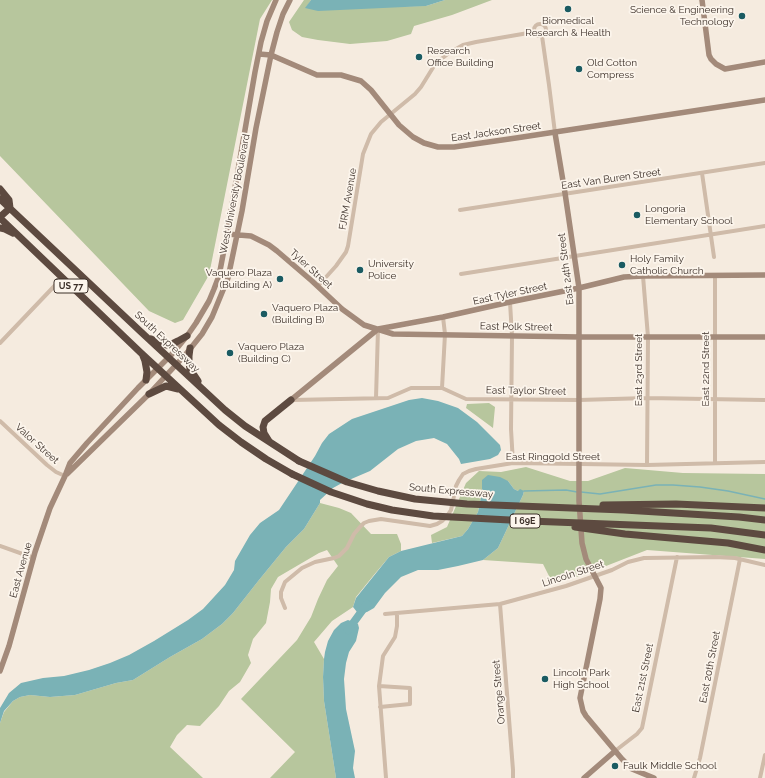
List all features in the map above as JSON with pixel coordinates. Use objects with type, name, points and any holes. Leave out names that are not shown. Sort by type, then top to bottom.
[{"type":"highway","points":[[0,189],[9,200],[10,208],[0,218]]},
{"type":"highway","name":"South Expressway","points":[[0,199],[168,358],[245,426],[299,461],[347,482],[395,495],[449,503],[654,512],[765,520]]},
{"type":"highway","name":"US 77","points":[[0,218],[166,376]]},
{"type":"highway","points":[[0,228],[20,237]]},
{"type":"highway","points":[[140,331],[153,340],[167,345],[187,336]]},
{"type":"highway","points":[[190,348],[190,369],[203,390]]},
{"type":"highway","points":[[142,354],[148,372],[146,380]]},
{"type":"highway","name":"I 69E","points":[[166,376],[219,425],[266,459],[292,474],[340,495],[367,504],[392,510],[433,516],[711,528],[765,535]]},
{"type":"highway","points":[[149,394],[166,386],[180,390]]},
{"type":"highway","points":[[270,443],[264,433],[263,427],[265,421],[291,400]]},
{"type":"highway","points":[[515,505],[676,504],[765,508]]},
{"type":"highway","points":[[529,521],[625,534],[728,543],[765,550]]},
{"type":"street","name":"West University Boulevard","points":[[158,368],[187,336],[209,301],[219,276],[228,234],[258,54],[267,21],[276,0]]},
{"type":"street","name":"West University Boulevard","points":[[166,376],[202,334],[212,317],[228,278],[271,55],[283,14],[290,0]]},
{"type":"street","points":[[702,0],[710,55],[711,59],[716,64],[725,69],[765,62]]},
{"type":"street","points":[[541,24],[546,29],[546,33],[542,36],[537,35],[534,32],[537,25],[541,24]]},
{"type":"street","name":"FJRM Avenue","points":[[318,286],[346,252],[363,154],[371,134],[380,122],[421,87],[434,66],[440,60],[463,44],[534,32]]},
{"type":"street","name":"East 24th Street","points":[[542,36],[555,133],[579,288],[579,501],[582,543],[586,558],[595,577]]},
{"type":"street","name":"East Jackson Street","points":[[258,54],[271,55],[317,75],[341,75],[361,81],[371,90],[399,125],[413,137],[424,143],[438,147],[454,147],[555,133],[765,100]]},
{"type":"street","name":"East Van Buren Street","points":[[460,210],[765,163]]},
{"type":"street","points":[[702,173],[714,257]]},
{"type":"street","points":[[461,274],[765,226]]},
{"type":"street","name":"Tyler Street","points":[[228,234],[251,236],[269,245],[318,286],[342,309],[364,325],[378,329]]},
{"type":"street","name":"East 22nd Street","points":[[714,463],[715,275]]},
{"type":"street","name":"East Tyler Street","points":[[378,329],[443,317],[624,277],[765,275]]},
{"type":"street","name":"East 23rd Street","points":[[643,276],[648,337],[647,465]]},
{"type":"street","points":[[0,343],[62,278]]},
{"type":"street","points":[[510,302],[512,336],[511,429],[513,463]]},
{"type":"street","points":[[442,388],[445,334],[443,317]]},
{"type":"street","points":[[376,398],[378,329]]},
{"type":"street","points":[[291,400],[378,329]]},
{"type":"street","name":"East Polk Street","points":[[378,329],[393,334],[580,337],[765,337]]},
{"type":"street","name":"East Avenue","points":[[0,671],[9,646],[50,508],[70,463],[87,442],[158,368]]},
{"type":"street","name":"East Avenue","points":[[65,476],[166,376]]},
{"type":"street","name":"East Taylor Street","points":[[291,400],[388,398],[411,388],[442,388],[466,399],[579,400],[647,398],[765,400]]},
{"type":"street","name":"Valor Street","points":[[0,421],[47,465],[56,472],[65,476]]},
{"type":"street","name":"East Ringgold Street","points":[[285,608],[281,598],[281,592],[285,582],[302,568],[315,562],[339,556],[347,548],[354,534],[364,523],[381,519],[430,526],[437,524],[447,516],[451,510],[456,486],[464,474],[469,471],[513,463],[647,465],[765,462]]},
{"type":"street","points":[[0,546],[34,558]]},
{"type":"street","name":"Lincoln Street","points":[[385,614],[500,604],[595,577],[628,562],[644,558],[715,556],[740,559],[765,565]]},
{"type":"street","name":"East 21st Street","points":[[584,778],[637,734],[642,728],[677,557]]},
{"type":"street","name":"East 20th Street","points":[[694,778],[700,758],[740,559]]},
{"type":"street","points":[[595,577],[601,588],[580,698],[583,711],[615,751],[632,769],[654,778]]},
{"type":"street","name":"Orange Street","points":[[500,604],[513,778]]},
{"type":"street","points":[[386,778],[379,686],[383,656],[395,637],[397,613]]},
{"type":"street","points":[[379,686],[410,688],[410,704],[380,707]]},
{"type":"street","points":[[760,778],[765,755]]},
{"type":"green space","points":[[0,0],[272,0],[260,19],[209,275],[183,320],[175,323],[149,311],[0,156]]},
{"type":"green space","points":[[304,0],[311,0],[306,8],[426,6],[445,0],[492,0],[452,15],[414,26],[411,34],[387,41],[350,44],[302,37],[292,30],[289,22]]},
{"type":"green space","points":[[489,403],[495,407],[493,428],[466,408],[467,404]]},
{"type":"green space","points":[[526,467],[570,481],[588,481],[625,468],[683,473],[765,474],[765,559],[647,550],[583,575],[553,584],[543,564],[483,560],[498,548],[523,495],[524,491],[514,489],[508,481],[482,480],[482,492],[478,512],[468,529],[462,536],[432,543],[431,535],[447,527],[466,483],[479,471],[501,472]]},
{"type":"green space","points":[[320,503],[351,513],[371,534],[397,534],[401,544],[401,551],[389,557],[356,597],[353,607],[332,621],[314,642],[324,659],[324,701],[336,778],[270,778],[295,752],[241,699],[297,640],[311,617],[327,580],[338,566],[327,550],[319,553],[278,577],[271,589],[266,623],[253,639],[248,655],[251,663],[240,682],[229,691],[219,706],[200,726],[187,725],[177,735],[170,747],[203,778],[0,778],[0,723],[4,712],[13,701],[20,697],[30,695],[50,697],[75,695],[116,683],[133,680],[202,639],[222,624],[233,613],[286,547],[304,529]]},
{"type":"water","points":[[311,0],[445,0],[426,6],[318,11],[305,8]]},
{"type":"water","points":[[422,398],[438,401],[458,408],[477,422],[500,445],[501,450],[498,455],[490,459],[461,464],[459,459],[447,444],[434,438],[416,441],[398,449],[370,471],[333,488],[320,500],[320,503],[304,529],[286,547],[233,613],[222,624],[202,639],[133,680],[116,683],[75,695],[50,697],[30,695],[20,697],[13,701],[4,711],[0,723],[0,708],[9,693],[21,683],[43,678],[64,676],[110,663],[129,655],[154,641],[203,609],[225,585],[234,570],[235,561],[250,535],[260,523],[279,510],[329,434],[352,419],[409,400]]},
{"type":"water","points":[[488,475],[500,477],[508,481],[514,489],[524,491],[498,548],[483,560],[438,570],[418,570],[401,577],[385,593],[374,608],[367,612],[357,612],[353,607],[356,598],[389,557],[401,551],[462,536],[478,512],[482,492],[482,480]]},
{"type":"water","points":[[348,620],[358,624],[359,628],[356,641],[349,652],[344,679],[346,709],[355,751],[353,768],[355,778],[336,778],[324,701],[324,659],[328,641],[334,630],[341,623]]},
{"type":"waterway","points":[[581,492],[600,494],[656,485],[673,485],[728,491],[765,499]]},
{"type":"waterway","points":[[524,491],[566,490],[577,492]]},
{"type":"waterway","points":[[348,630],[367,604]]},
{"type":"place","name":"Biomedical Research & Health","points":[[568,9]]},
{"type":"place","name":"Science & Engineering Technology","points":[[742,16]]},
{"type":"place","name":"Research Office Building","points":[[419,57]]},
{"type":"place","name":"Old Cotton Compress","points":[[579,69]]},
{"type":"place","name":"Longoria Elementary School","points":[[637,215]]},
{"type":"place","name":"Holy Family Catholic Church","points":[[622,265]]},
{"type":"place","name":"University Police","points":[[360,270]]},
{"type":"place","name":"Vaquero Plaza (Building A)","points":[[280,279]]},
{"type":"place","name":"Vaquero Plaza (Building B)","points":[[264,314]]},
{"type":"place","name":"Vaquero Plaza (Building C)","points":[[230,353]]},
{"type":"place","name":"Lincoln Park High School","points":[[545,679]]},
{"type":"place","name":"Faulk Middle School","points":[[615,766]]}]
